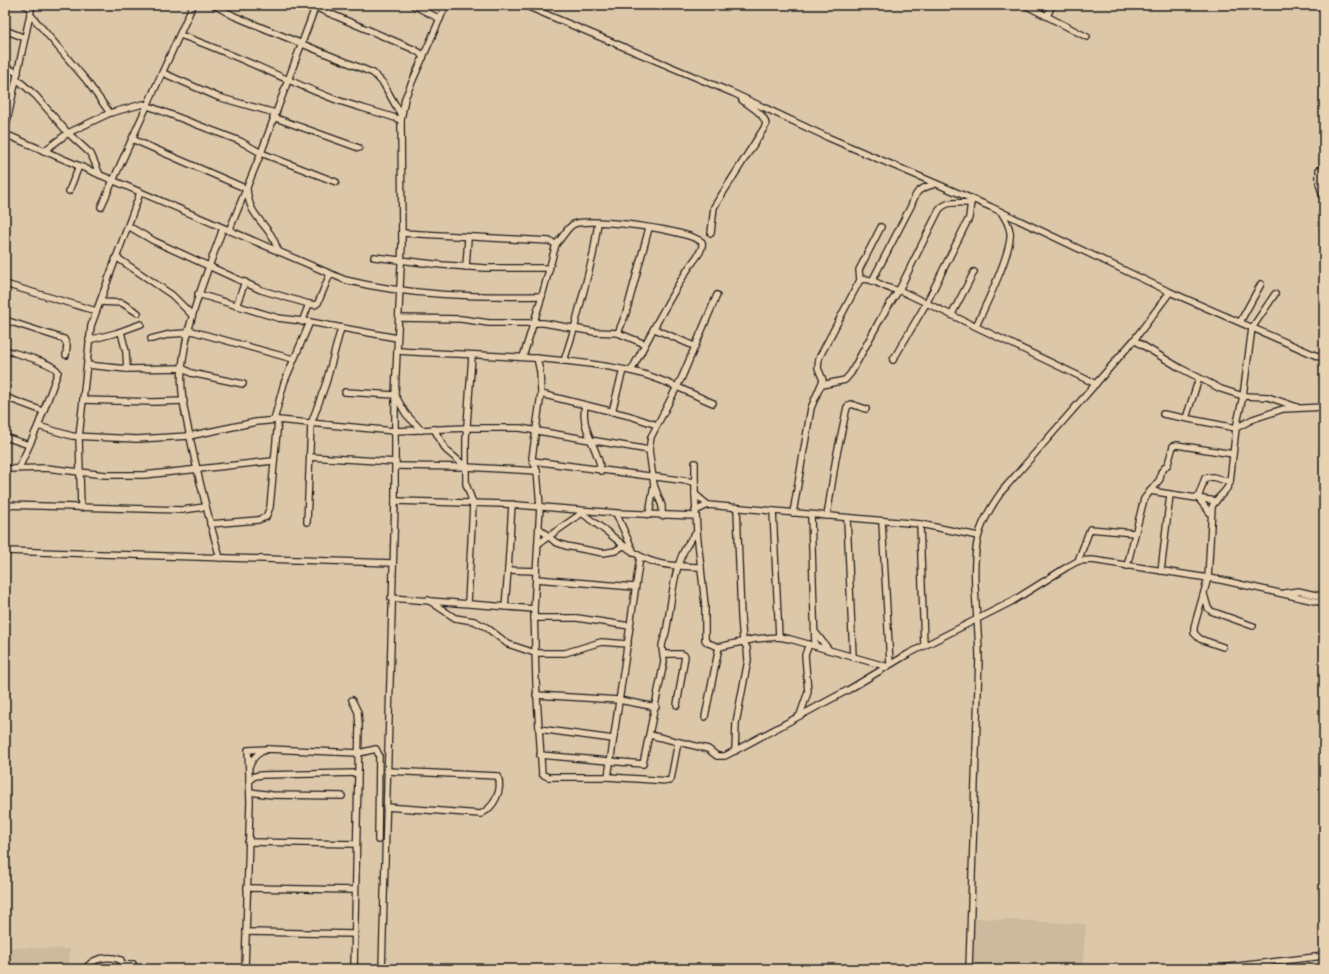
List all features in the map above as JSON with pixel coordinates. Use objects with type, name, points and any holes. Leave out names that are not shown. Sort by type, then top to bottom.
[{"type":"street","points":[[25,5],[32,6],[5,132],[112,181],[345,280],[400,291],[486,297],[542,296]]},
{"type":"street","points":[[101,207],[193,5]]},
{"type":"street","points":[[214,5],[234,16],[373,72],[383,83],[401,117]]},
{"type":"street","points":[[412,5],[440,19]]},
{"type":"street","points":[[382,969],[391,598],[396,464],[394,395],[402,233],[401,117],[405,98],[446,5]]},
{"type":"street","points":[[524,5],[733,93],[827,137],[936,184],[971,201],[991,207],[1170,292],[1324,359]]},
{"type":"street","points":[[1025,5],[1087,37]]},
{"type":"street","points":[[1047,16],[1052,5]]},
{"type":"street","points":[[229,231],[261,153],[314,6],[413,49],[420,53],[423,58]]},
{"type":"street","points":[[30,14],[86,80],[110,113]]},
{"type":"street","points":[[5,30],[25,38]]},
{"type":"street","points":[[180,35],[225,51],[288,80],[352,105],[401,117]]},
{"type":"street","points":[[5,67],[17,76],[68,133],[91,154],[100,175]]},
{"type":"street","points":[[163,73],[218,97],[274,115],[359,148]]},
{"type":"street","points":[[711,233],[714,208],[766,125],[765,120],[759,113],[733,93]]},
{"type":"street","points":[[5,100],[12,100]]},
{"type":"street","points":[[44,151],[68,133],[110,113],[137,104],[148,104],[240,141],[261,153],[336,182]]},
{"type":"street","points":[[132,139],[247,189]]},
{"type":"street","points":[[69,191],[79,166]]},
{"type":"street","points":[[1324,171],[1319,170],[1319,182],[1324,201]]},
{"type":"street","points":[[872,281],[917,190],[936,184]]},
{"type":"street","points":[[247,189],[253,213],[270,233],[279,252]]},
{"type":"street","points":[[81,508],[79,437],[89,340],[96,311],[140,193]]},
{"type":"street","points":[[822,385],[848,378],[882,316],[899,290],[943,205],[971,201]]},
{"type":"street","points":[[893,360],[927,302],[969,218],[971,201]]},
{"type":"street","points":[[976,326],[999,275],[1010,242],[1010,230],[1001,212]]},
{"type":"street","points":[[564,360],[574,329],[594,250],[598,223]]},
{"type":"street","points":[[522,357],[542,296],[556,244],[573,225],[598,223],[649,228],[691,236],[701,241],[702,244],[700,252],[681,281],[631,371]]},
{"type":"street","points":[[128,226],[154,241],[275,295],[309,304],[317,304],[330,274]]},
{"type":"street","points":[[793,513],[809,414],[822,385],[823,376],[818,368],[819,358],[860,280],[859,270],[881,227]]},
{"type":"street","points":[[220,558],[205,507],[189,436],[184,401],[182,368],[188,332],[198,294],[210,266],[223,228]]},
{"type":"street","points":[[618,333],[626,313],[649,228]]},
{"type":"street","points":[[402,233],[468,238],[549,241],[556,244]]},
{"type":"street","points":[[466,267],[468,238]]},
{"type":"street","points":[[116,257],[137,269],[172,295],[192,315]]},
{"type":"street","points":[[374,257],[466,267],[549,268]]},
{"type":"street","points":[[952,314],[974,272]]},
{"type":"street","points":[[860,280],[866,279],[889,289],[899,290],[927,302],[1096,384]]},
{"type":"street","points":[[236,306],[245,282]]},
{"type":"street","points":[[5,284],[96,311]]},
{"type":"street","points":[[1240,322],[1261,284]]},
{"type":"street","points":[[970,969],[980,658],[975,570],[978,536],[993,504],[1002,491],[1134,340],[1170,292]]},
{"type":"street","points":[[198,294],[278,318],[310,322],[397,338]]},
{"type":"street","points":[[1223,647],[1200,639],[1194,633],[1208,578],[1211,514],[1216,501],[1227,489],[1230,482],[1236,428],[1243,396],[1252,328],[1275,294]]},
{"type":"street","points":[[662,516],[662,506],[654,485],[649,450],[651,437],[682,377],[717,295]]},
{"type":"street","points":[[100,302],[122,303],[138,313]]},
{"type":"street","points":[[302,322],[309,304]]},
{"type":"street","points":[[399,318],[461,319],[489,323],[534,322],[556,324],[574,329],[618,333],[645,344]]},
{"type":"street","points":[[5,320],[64,339],[68,345],[66,355]]},
{"type":"street","points":[[210,524],[258,520],[266,517],[270,507],[276,420],[284,382],[310,322]]},
{"type":"street","points":[[89,340],[121,332],[141,324]]},
{"type":"street","points":[[307,522],[311,424],[326,383],[341,328]]},
{"type":"street","points":[[655,329],[694,346]]},
{"type":"street","points":[[121,332],[126,352],[127,369]]},
{"type":"street","points":[[151,339],[188,332],[293,359]]},
{"type":"street","points":[[1134,340],[1199,378],[1221,389],[1243,396],[1268,397],[1297,407]]},
{"type":"street","points":[[5,350],[44,363],[58,370],[58,374],[44,411],[19,468]]},
{"type":"street","points":[[396,351],[564,360],[631,371],[676,387],[713,403]]},
{"type":"street","points":[[468,603],[473,503],[466,484],[466,467],[472,356]]},
{"type":"street","points":[[537,358],[540,372],[541,394],[533,461],[537,471],[540,506],[534,618],[536,695],[541,771],[546,776],[608,777],[669,781],[678,742]]},
{"type":"street","points":[[87,364],[127,369],[182,368],[191,373],[243,384]]},
{"type":"street","points":[[612,412],[623,370]]},
{"type":"street","points":[[1186,418],[1199,378]]},
{"type":"street","points":[[345,392],[394,395]]},
{"type":"street","points":[[541,394],[630,416],[657,425]]},
{"type":"street","points":[[394,395],[406,414],[421,430]]},
{"type":"street","points":[[5,397],[44,411]]},
{"type":"street","points":[[83,400],[153,402],[184,401]]},
{"type":"street","points":[[827,516],[836,458],[847,407],[851,404],[855,404],[866,409]]},
{"type":"street","points":[[585,406],[585,419],[599,458],[601,471]]},
{"type":"street","points":[[1163,414],[1236,428],[1265,414],[1297,407],[1324,407]]},
{"type":"street","points":[[38,426],[65,435],[79,437],[138,439],[189,436],[256,422],[276,420],[394,431],[467,428],[536,430],[649,450]]},
{"type":"street","points":[[434,429],[446,450],[466,467]]},
{"type":"street","points":[[5,437],[29,445]]},
{"type":"street","points":[[1127,566],[1134,533],[1144,499],[1160,479],[1175,445],[1233,454]]},
{"type":"street","points":[[310,457],[396,464],[537,471]]},
{"type":"street","points":[[5,469],[19,468],[144,475],[273,461]]},
{"type":"street","points":[[533,461],[695,482]]},
{"type":"street","points":[[695,463],[695,513],[705,605],[705,640],[709,645],[719,647],[743,641],[779,637],[887,665]]},
{"type":"street","points":[[1198,498],[1206,477],[1230,482]]},
{"type":"street","points":[[649,515],[654,485]]},
{"type":"street","points":[[1150,491],[1216,501]]},
{"type":"street","points":[[695,494],[708,505],[882,522],[920,524],[978,536]]},
{"type":"street","points":[[1162,571],[1170,494]]},
{"type":"street","points":[[1198,498],[1211,514]]},
{"type":"street","points":[[395,501],[512,504],[581,511],[662,516],[695,513],[708,505]]},
{"type":"street","points":[[505,607],[512,504]]},
{"type":"street","points":[[5,505],[187,510],[205,507]]},
{"type":"street","points":[[662,506],[671,516]]},
{"type":"street","points":[[735,751],[736,724],[748,660],[747,648],[743,641],[737,508]]},
{"type":"street","points":[[538,544],[581,511]]},
{"type":"street","points":[[581,511],[623,546],[640,557],[654,563],[701,567]]},
{"type":"street","points":[[773,511],[779,637]]},
{"type":"street","points":[[616,513],[634,553]]},
{"type":"street","points":[[800,715],[808,692],[805,654],[812,645],[815,632],[811,514]]},
{"type":"street","points":[[847,518],[853,657]]},
{"type":"street","points":[[882,522],[887,665]]},
{"type":"street","points":[[920,524],[924,646]]},
{"type":"street","points":[[539,528],[561,545],[603,553],[615,551],[623,546]]},
{"type":"street","points":[[1078,562],[1090,529],[1134,533]]},
{"type":"street","points":[[540,755],[643,764],[656,707],[664,662],[662,646],[678,566],[687,545],[697,532]]},
{"type":"street","points":[[5,551],[393,563]]},
{"type":"street","points":[[608,777],[628,644],[634,587],[640,557]]},
{"type":"street","points":[[650,735],[708,750],[719,757],[735,751],[887,665],[1011,602],[1048,577],[1078,562],[1092,560],[1208,578],[1324,603]]},
{"type":"street","points":[[508,570],[536,571]]},
{"type":"street","points":[[536,580],[634,587]]},
{"type":"street","points":[[1283,594],[1298,591],[1324,597]]},
{"type":"street","points":[[1204,594],[1208,608],[1211,612],[1253,626]]},
{"type":"street","points":[[391,598],[534,609]]},
{"type":"street","points":[[428,600],[455,618],[474,621],[486,627],[508,644],[535,653],[566,653],[601,642],[628,644]]},
{"type":"street","points":[[534,618],[577,618],[630,626]]},
{"type":"street","points":[[815,632],[829,650]]},
{"type":"street","points":[[705,717],[719,647]]},
{"type":"street","points":[[663,654],[682,654],[685,656],[677,705]]},
{"type":"street","points":[[536,695],[619,700],[656,707]]},
{"type":"street","points":[[352,700],[356,705],[358,712],[359,753],[354,969]]},
{"type":"street","points":[[539,729],[613,739]]},
{"type":"street","points":[[249,770],[252,759],[259,752],[268,749]]},
{"type":"street","points":[[245,969],[250,792],[248,750],[268,749],[359,753],[372,749],[376,750],[379,755],[378,840]]},
{"type":"street","points":[[386,807],[481,814],[489,808],[496,799],[500,781],[498,776],[387,771]]},
{"type":"street","points":[[249,780],[255,776],[262,775],[358,772]]},
{"type":"street","points":[[250,792],[272,795],[342,796]]},
{"type":"street","points":[[248,842],[356,844]]},
{"type":"street","points":[[247,888],[355,890]]},
{"type":"street","points":[[246,932],[354,934]]},
{"type":"street","points":[[86,969],[91,963],[110,956],[121,960],[122,966],[133,964]]},
{"type":"street","points":[[1211,969],[1324,956]]},
{"type":"shaded area","points":[[973,918],[1086,924],[1082,969],[971,969]]},
{"type":"shaded area","points":[[5,947],[70,949],[69,969],[5,969]]}]
